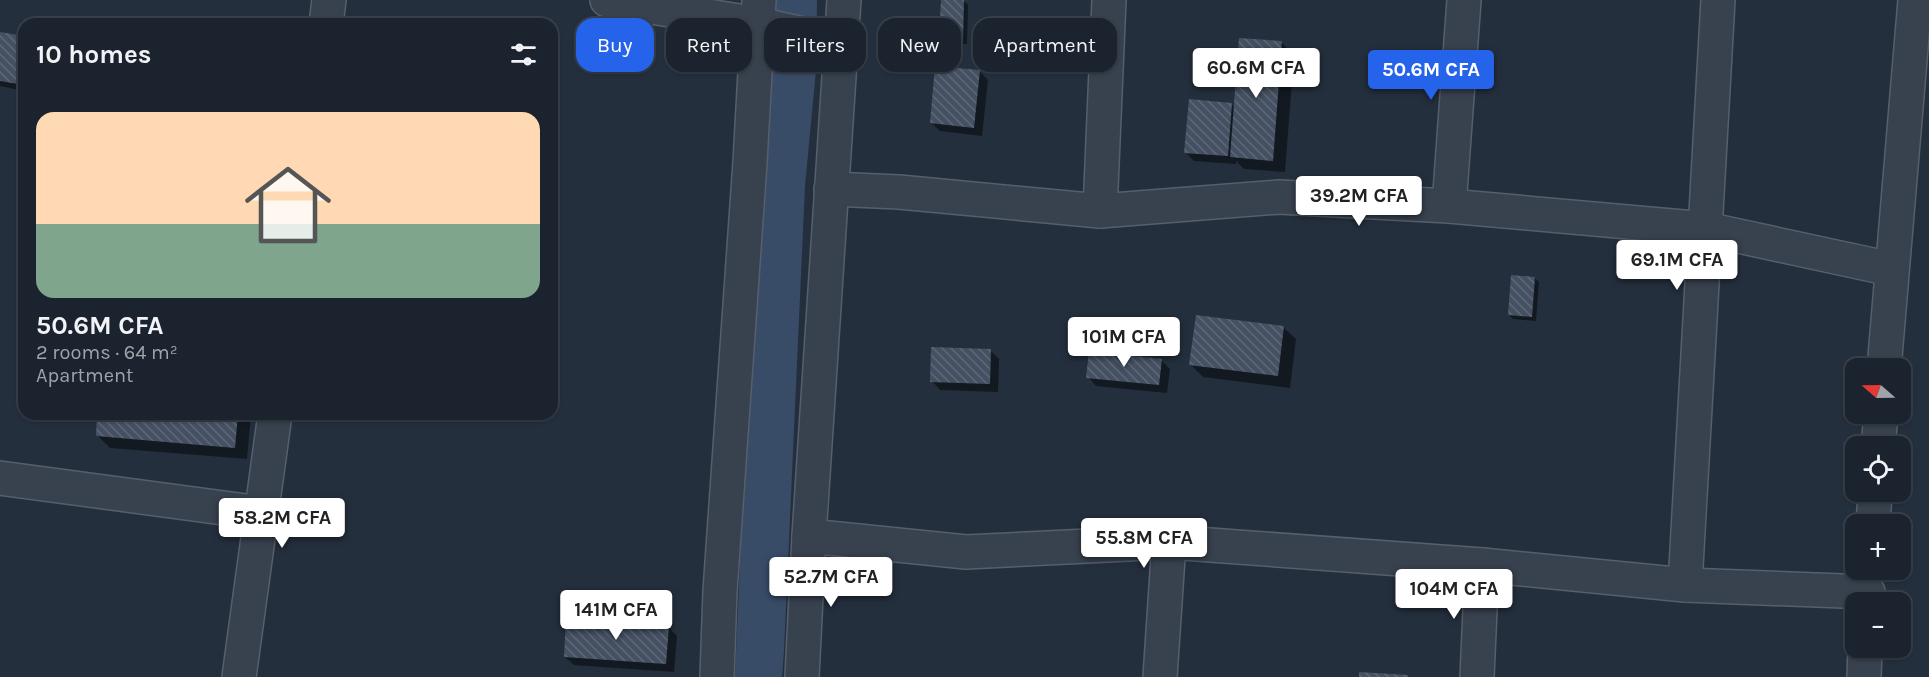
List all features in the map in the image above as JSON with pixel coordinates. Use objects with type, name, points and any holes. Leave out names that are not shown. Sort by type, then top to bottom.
[{"type":"street","points":[[327,18],[329,0]]},
{"type":"street","points":[[607,0],[758,12],[774,18]]},
{"type":"street","points":[[842,18],[844,0]]},
{"type":"street","points":[[1100,211],[1109,0]]},
{"type":"street","points":[[1449,206],[1464,0]]},
{"type":"street","points":[[1685,585],[1718,0]]},
{"type":"street","points":[[1885,358],[1915,0]]},
{"type":"street","points":[[717,677],[720,591],[750,162],[758,12]]},
{"type":"street","points":[[802,677],[838,72]]},
{"type":"street","points":[[831,189],[898,192],[1100,211],[1279,197],[1449,206],[1706,230],[1891,269]]},
{"type":"street","points":[[239,677],[274,420]]},
{"type":"street","points":[[0,478],[261,513]]},
{"type":"street","points":[[809,536],[966,552],[1169,543],[1482,565],[1685,585],[1869,588]]},
{"type":"street","points":[[1160,677],[1169,543]]},
{"type":"street","points":[[1477,677],[1482,565]]},
{"type":"street","points":[[1864,677],[1865,658]]},
{"type":"water","points":[[775,0],[817,0],[817,18],[774,18]]},
{"type":"water","points":[[770,72],[816,72],[805,186],[782,677],[735,677],[746,426]]},
{"type":"building","points":[[941,0],[964,0],[963,41],[961,41],[961,18],[940,18]]},
{"type":"building","points":[[0,32],[18,35],[18,84],[0,81]]},
{"type":"building","points":[[1239,38],[1282,41],[1273,161],[1230,157]]},
{"type":"building","points":[[961,68],[980,72],[974,128],[930,123],[934,72],[961,72]]},
{"type":"building","points":[[1189,99],[1232,103],[1228,156],[1184,153]]},
{"type":"building","points":[[1511,275],[1535,277],[1532,317],[1508,315]]},
{"type":"building","points":[[1196,315],[1284,326],[1278,376],[1189,365]]},
{"type":"building","points":[[931,347],[991,349],[990,384],[930,382]]},
{"type":"building","points":[[1089,351],[1162,359],[1159,385],[1086,378]]},
{"type":"building","points":[[97,420],[237,420],[235,448],[96,436]]},
{"type":"building","points":[[566,619],[669,626],[666,664],[564,657]]},
{"type":"building","points":[[1359,672],[1408,675],[1408,677],[1359,677]]}]
